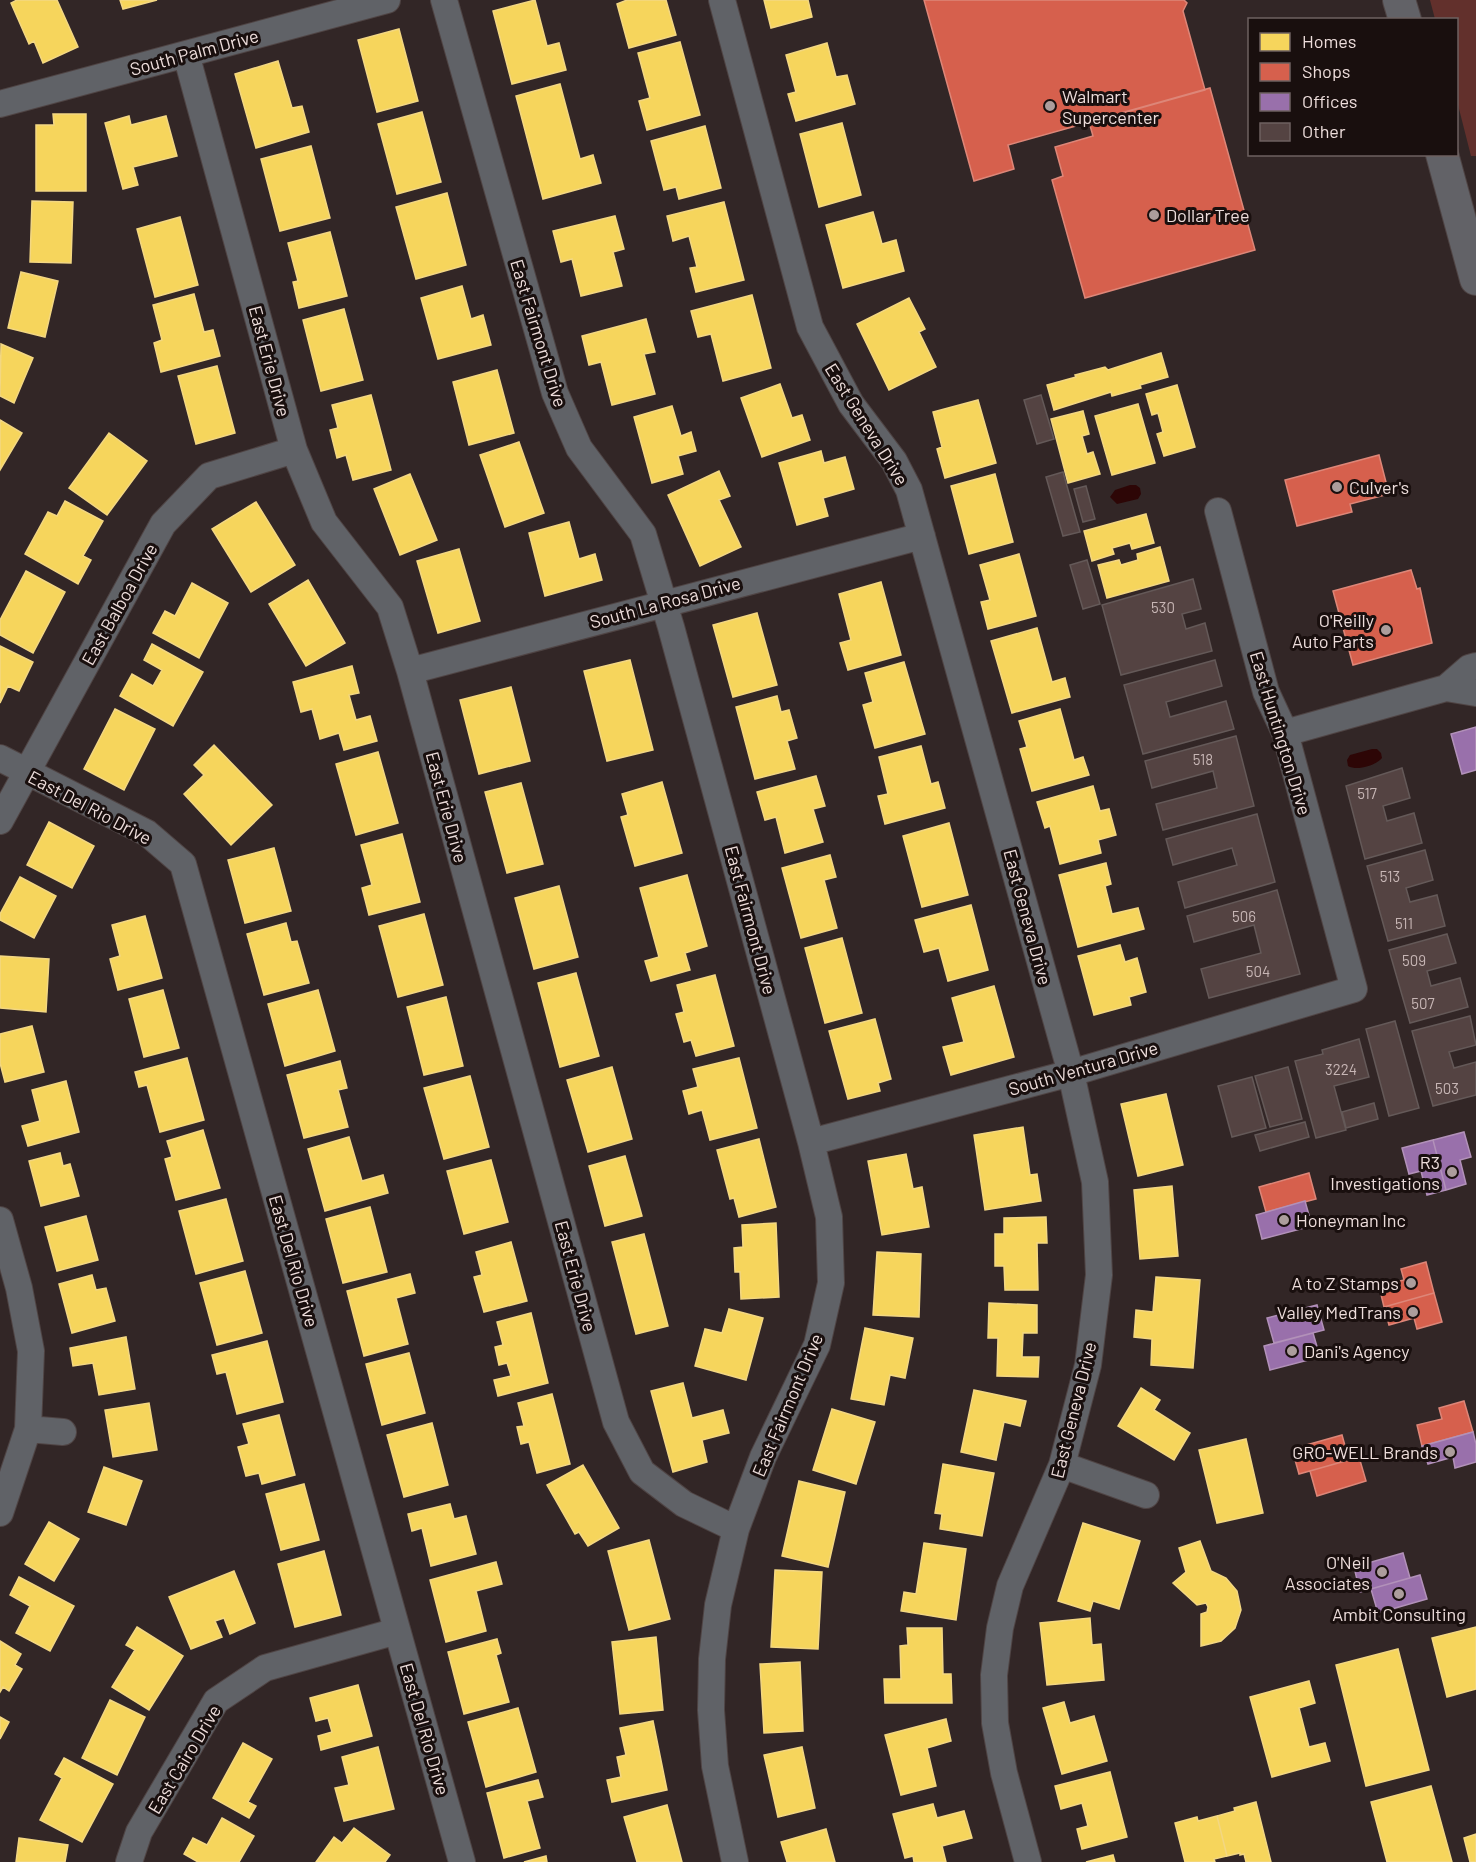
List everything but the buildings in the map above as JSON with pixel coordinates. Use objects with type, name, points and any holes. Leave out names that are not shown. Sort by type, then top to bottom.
[{"type":"main road","points":[[1399,0],[1404,18]]},
{"type":"main road","points":[[1443,156],[1476,279]]},
{"type":"street","name":"South Palm Drive","points":[[0,104],[387,0]]},
{"type":"street","name":"East Fairmont Drive","points":[[444,0],[555,393],[579,448],[643,534],[664,602],[811,1142],[829,1217],[831,1283],[817,1346],[763,1457],[736,1529],[718,1605],[712,1659],[711,1710],[715,1766],[735,1862]]},
{"type":"street","name":"East Geneva Drive","points":[[722,0],[810,327],[850,404],[894,461],[909,490],[1071,1073],[1095,1182],[1099,1275],[1088,1365],[1062,1465],[1010,1586],[1000,1628],[994,1675],[996,1723],[1004,1773],[1028,1862]]},
{"type":"street","name":"East Erie Drive","points":[[186,54],[294,450],[324,522],[390,607],[410,671],[616,1422],[642,1472],[684,1504],[736,1529]]},
{"type":"street","name":"East Balboa Drive","points":[[0,821],[163,524],[209,476],[294,450]]},
{"type":"street","name":"East Huntington Drive","points":[[1218,511],[1266,692],[1286,733],[1354,989]]},
{"type":"street","name":"South La Rosa Drive","points":[[410,671],[664,602],[922,536]]},
{"type":"street","points":[[1446,688],[1469,668],[1476,666]]},
{"type":"street","points":[[1286,733],[1446,688],[1476,693]]},
{"type":"street","name":"East Del Rio Drive","points":[[0,758],[147,833],[183,864],[462,1862]]},
{"type":"street","name":"South Ventura Drive","points":[[811,1142],[1071,1073],[1354,989]]},
{"type":"street","points":[[0,1220],[19,1288],[31,1351],[28,1429],[0,1513]]},
{"type":"street","points":[[28,1429],[63,1432]]},
{"type":"street","points":[[1062,1465],[1146,1495]]},
{"type":"street","name":"East Cairo Drive","points":[[129,1862],[139,1832],[216,1701],[265,1668],[397,1631]]},
{"type":"shaded area","points":[[1430,0],[1476,0],[1476,156],[1471,156],[1458,105],[1458,18],[1435,18]]},
{"type":"shaded area","points":[[1130,485],[1140,488],[1141,494],[1138,499],[1117,504],[1110,497],[1115,490]]},
{"type":"shaded area","points":[[1377,749],[1381,753],[1382,758],[1379,761],[1361,768],[1348,766],[1347,760],[1350,755]]},
{"type":"place","name":"Walmart Supercenter","points":[[1050,106]]},
{"type":"place","name":"Dollar Tree","points":[[1154,215]]},
{"type":"place","name":"Culver's","points":[[1337,487]]},
{"type":"place","name":"O'Reilly Auto Parts","points":[[1386,630]]},
{"type":"place","name":"R3 Investigations","points":[[1452,1172]]},
{"type":"place","name":"Honeyman Inc","points":[[1284,1220]]},
{"type":"place","name":"A to Z Stamps","points":[[1411,1283]]},
{"type":"place","name":"Valley MedTrans","points":[[1413,1312]]},
{"type":"place","name":"Dani's Agency","points":[[1292,1351]]},
{"type":"place","name":"GRO-WELL Brands","points":[[1450,1452]]},
{"type":"place","name":"O'Neil Associates","points":[[1382,1572]]},
{"type":"place","name":"Ambit Consulting","points":[[1399,1594]]}]
